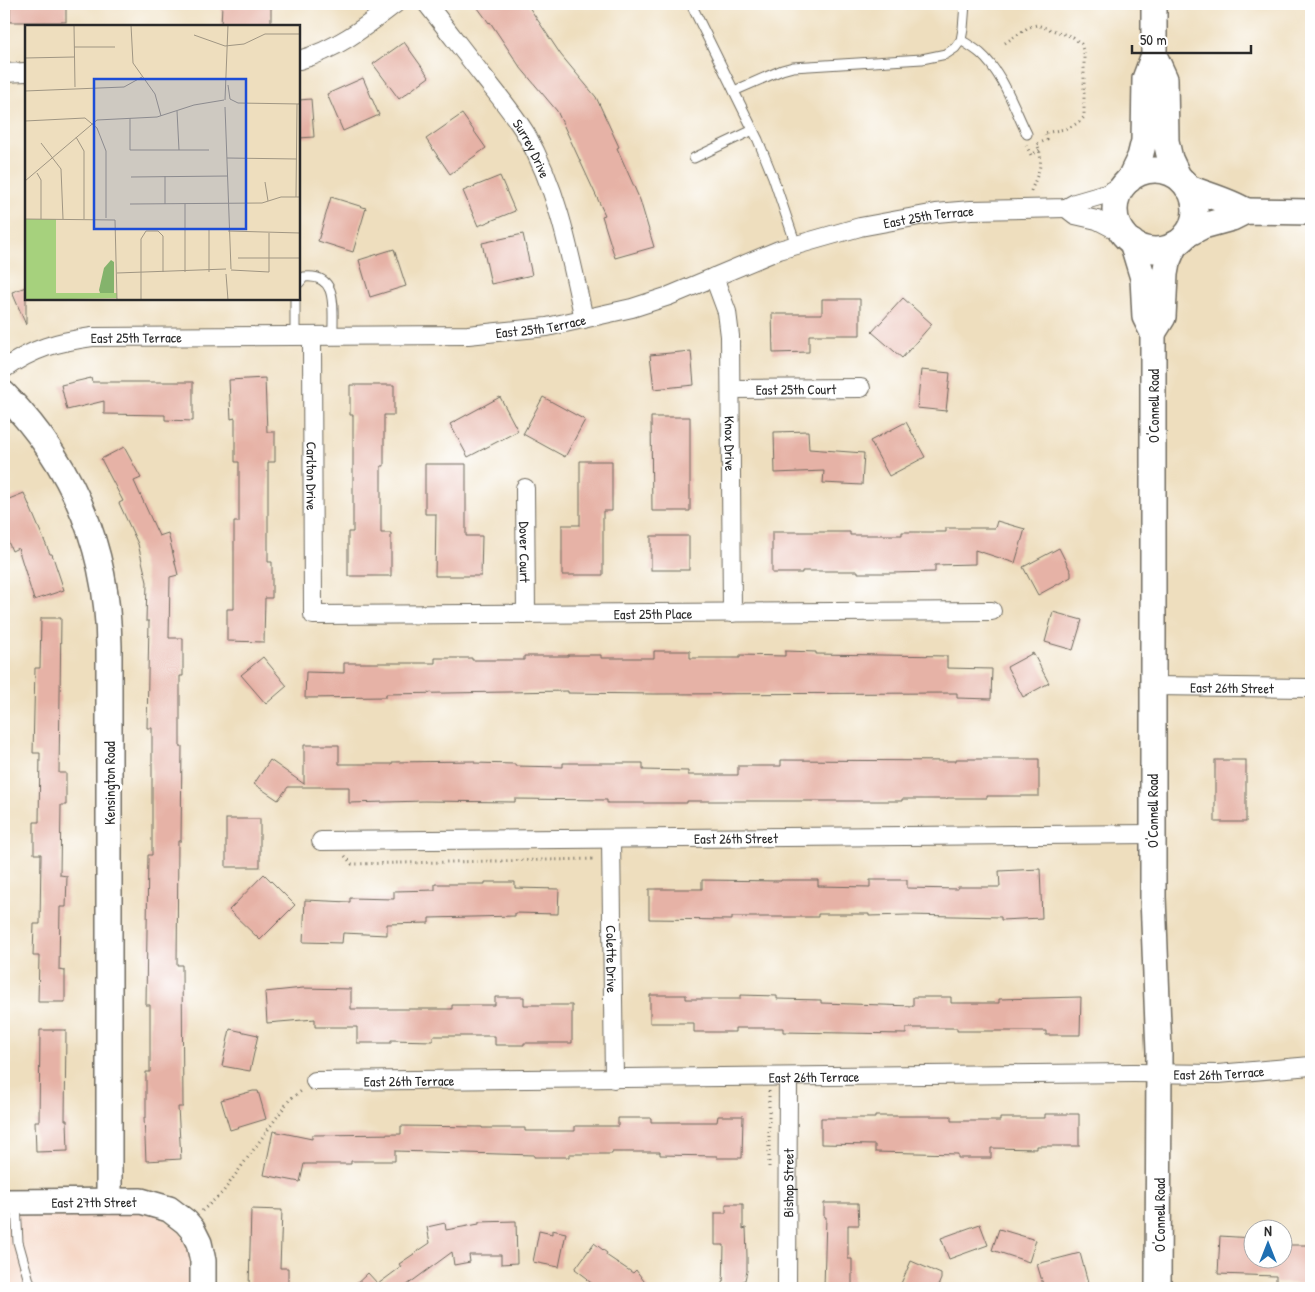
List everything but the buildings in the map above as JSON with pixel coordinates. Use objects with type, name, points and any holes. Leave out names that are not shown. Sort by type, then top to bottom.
[{"type":"street","points":[[300,60],[312,57],[342,43],[365,28],[395,4]]},
{"type":"street","name":"Surrey Drive","points":[[427,4],[506,105],[539,159],[553,192],[564,228],[584,319]]},
{"type":"street","points":[[1154,4],[1154,55],[1145,79],[1145,119],[1142,149],[1138,164],[1118,196],[1115,211],[1116,219],[1127,238],[1142,248],[1153,250],[1165,248],[1209,224],[1232,218],[1246,211],[1311,212]]},
{"type":"street","points":[[1154,55],[1165,79],[1166,141],[1170,159],[1178,176],[1193,198],[1192,224],[1181,239]]},
{"type":"street","points":[[4,73],[25,72]]},
{"type":"street","points":[[1127,182],[1141,173],[1154,170],[1167,172],[1185,185],[1212,197],[1234,203],[1246,211]]},
{"type":"street","name":"East 25th Terrace","points":[[4,369],[32,352],[53,344],[92,337],[468,335],[547,326],[632,308],[669,296],[796,245],[860,227],[936,213],[1008,208],[1066,208],[1074,203],[1106,194],[1127,182]]},
{"type":"street","name":"East 25th Terrace","points":[[1066,208],[1075,215],[1097,220],[1127,238]]},
{"type":"street","name":"O'Connell Road","points":[[1127,238],[1143,278],[1145,317],[1153,333],[1152,898],[1159,1072],[1158,1288]]},
{"type":"street","name":"O'Connell Road","points":[[1153,333],[1163,317],[1167,263],[1181,239]]},
{"type":"street","name":"Knox Drive","points":[[714,277],[727,312],[730,336],[732,612]]},
{"type":"street","name":"Carlton Drive","points":[[303,336],[313,615]]},
{"type":"street","name":"East 25th Court","points":[[731,389],[861,388]]},
{"type":"street","name":"Kensington Road","points":[[4,394],[46,444],[78,498],[95,545],[106,595],[110,647],[109,1201]]},
{"type":"street","name":"Dover Court","points":[[525,488],[526,614]]},
{"type":"street","name":"East 25th Place","points":[[313,615],[992,611]]},
{"type":"street","name":"East 26th Street","points":[[1152,686],[1311,688]]},
{"type":"street","name":"East 26th Street","points":[[326,841],[1152,834]]},
{"type":"street","name":"Colette Drive","points":[[611,839],[614,1079]]},
{"type":"street","name":"East 26th Terrace","points":[[315,1082],[1159,1072],[1218,1074],[1311,1066]]},
{"type":"street","name":"Bishop Street","points":[[787,1288],[788,1077]]},
{"type":"street","name":"East 27th Street","points":[[10,1202],[141,1200],[190,1215]]},
{"type":"street","points":[[190,1215],[192,1229],[202,1250],[203,1288]]},
{"type":"lane","points":[[691,4],[753,130],[773,177],[796,245]]},
{"type":"lane","points":[[734,91],[793,67],[936,57],[946,54],[955,48],[961,40],[964,29],[965,4]]},
{"type":"lane","points":[[961,40],[980,54],[994,71],[1028,137]]},
{"type":"lane","points":[[694,158],[753,130]]},
{"type":"lane","points":[[300,282],[304,277],[313,276],[322,278],[329,286],[333,336]]},
{"type":"lane","points":[[295,300],[303,336]]},
{"type":"lane","points":[[10,1202],[18,1242],[31,1288]]},
{"type":"path","points":[[1005,43],[1029,27],[1037,25],[1073,37],[1081,44],[1084,53],[1084,117],[1079,123],[1070,128],[1044,133],[1047,140],[1037,144]]},
{"type":"path","points":[[1028,137],[1037,144],[1042,156],[1041,165],[1031,191]]},
{"type":"path","points":[[1028,137],[1031,155],[1040,150]]},
{"type":"path","points":[[326,841],[352,864],[594,858],[594,868]]},
{"type":"path","points":[[769,1078],[769,1173]]},
{"type":"path","points":[[190,1215],[211,1204],[223,1192],[290,1099],[315,1082]]},
{"type":"shaded area","points":[[139,1212],[158,1215],[175,1227],[183,1237],[190,1255],[191,1288],[4,1288],[4,1213]]}]
